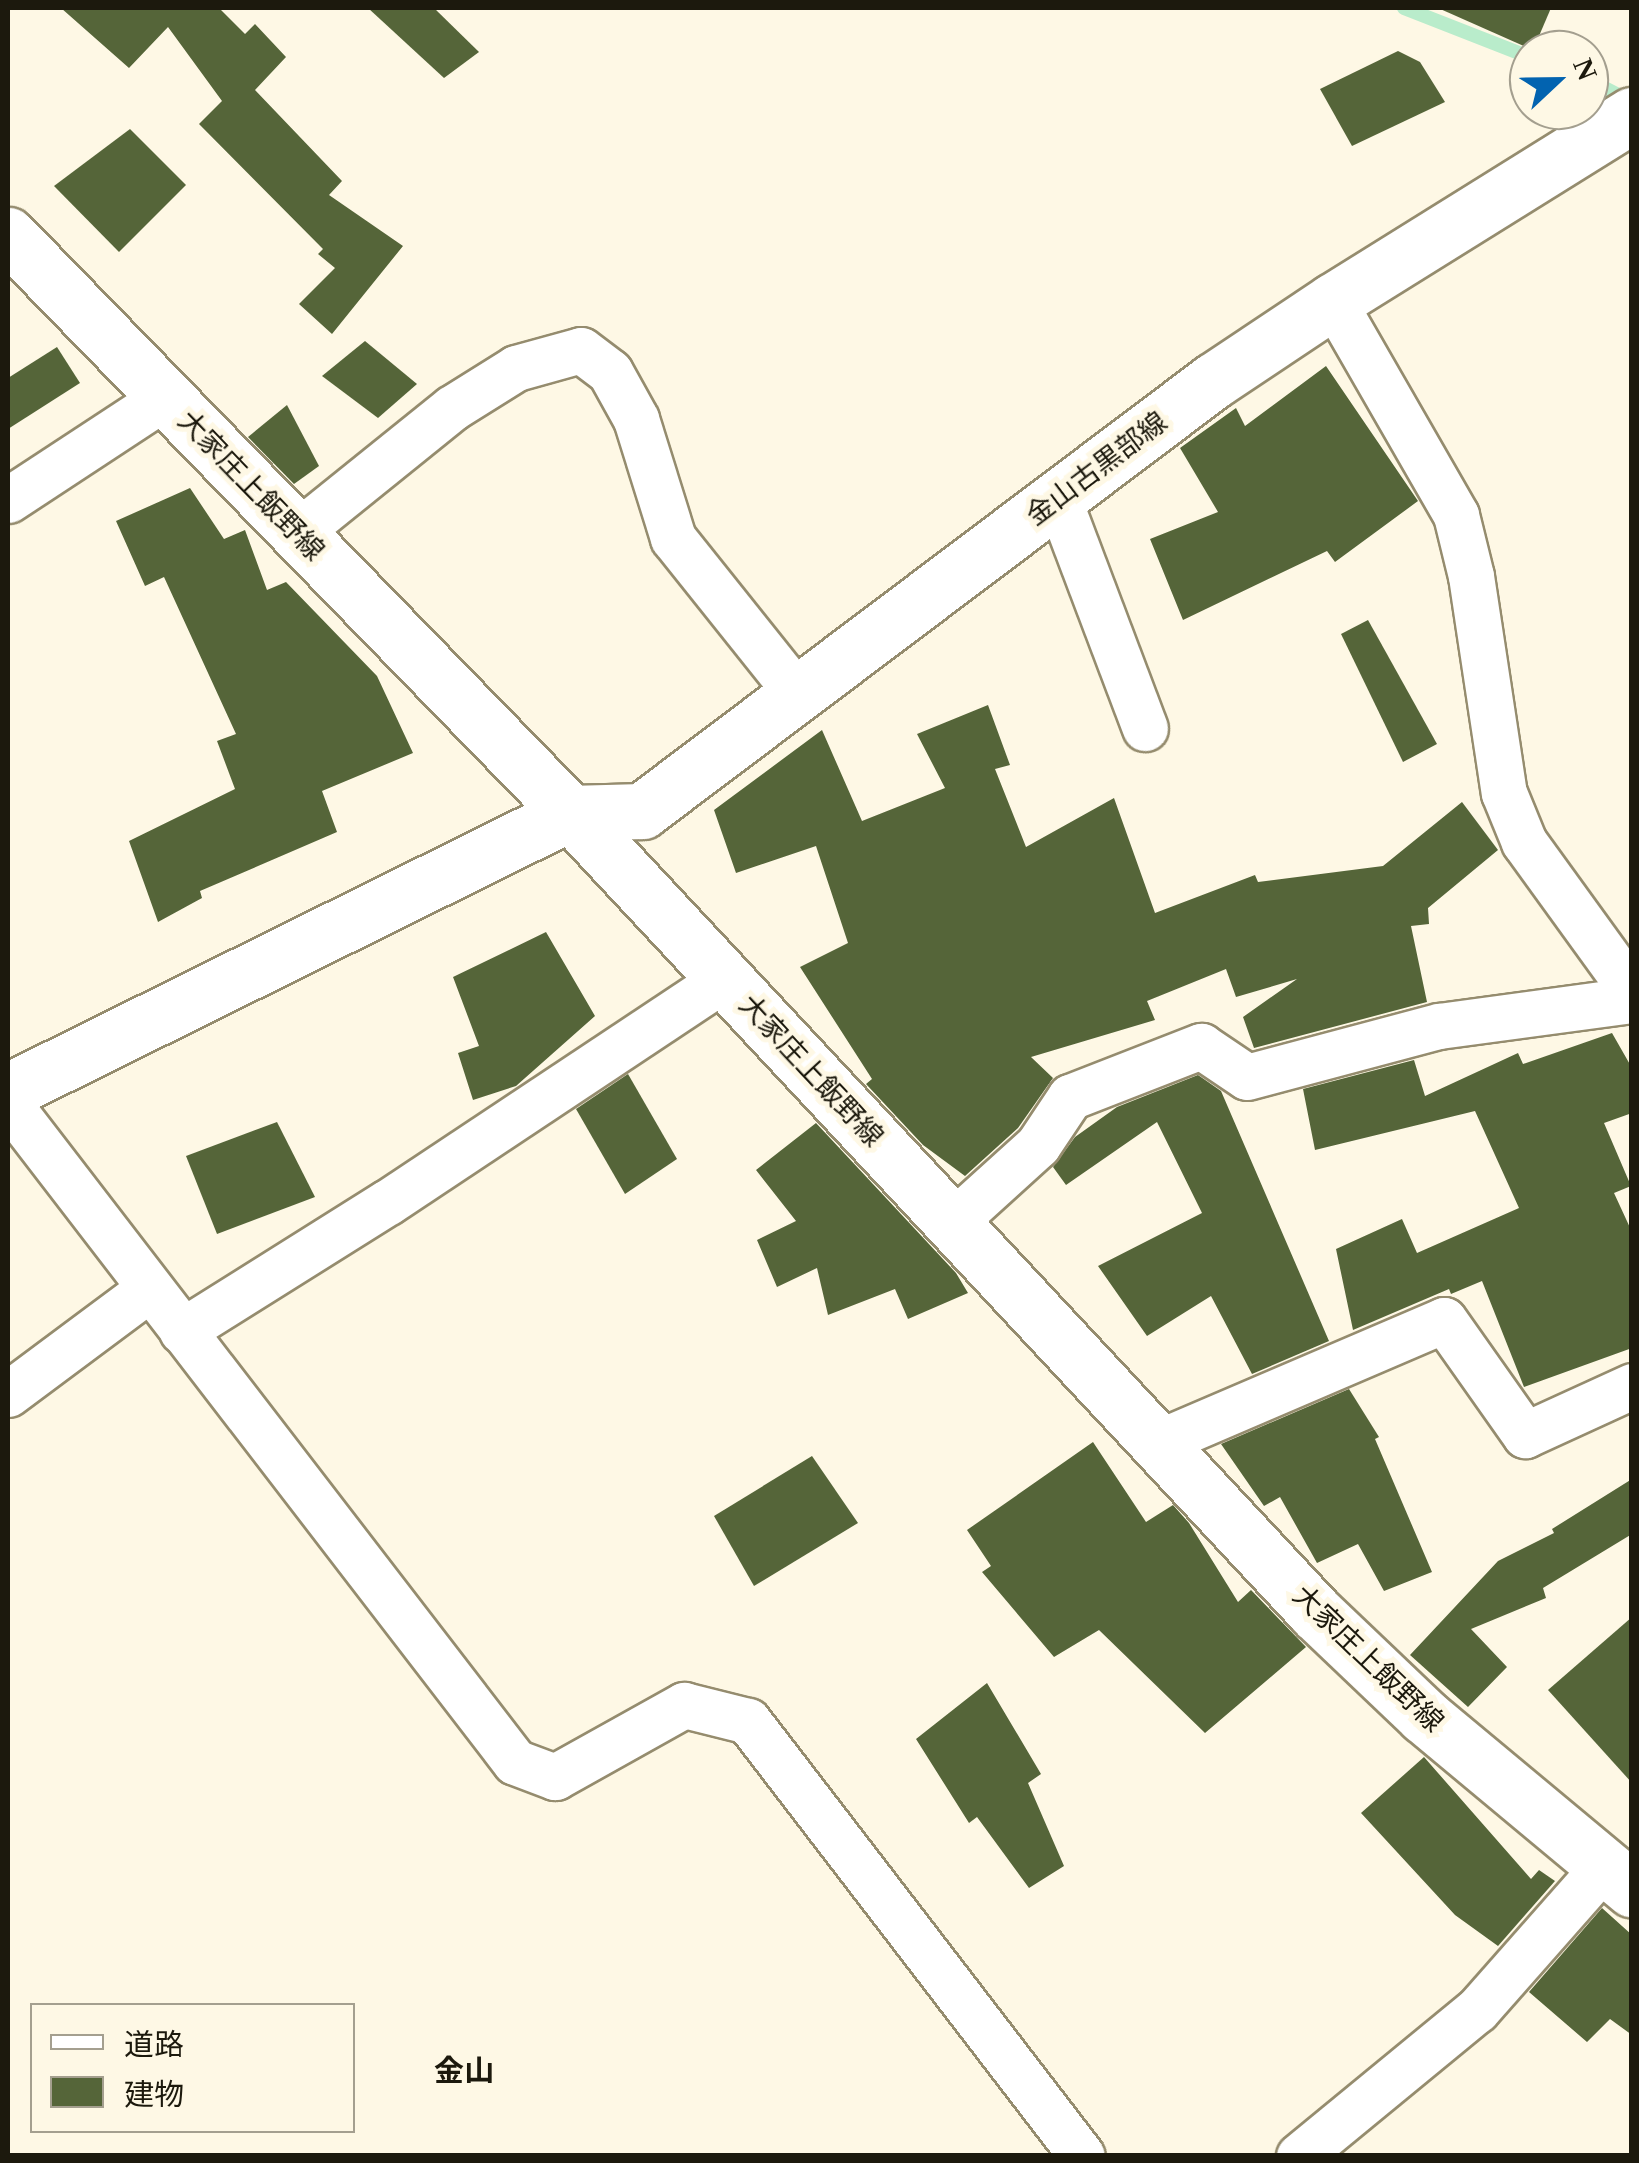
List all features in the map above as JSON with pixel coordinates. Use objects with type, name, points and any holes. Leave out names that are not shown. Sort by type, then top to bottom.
[{"type":"main road","name":"金山古黒部線","points":[[570,813],[642,811],[1213,381],[1333,300],[1632,115]]},
{"type":"main road","name":"大家庄上飯野線","points":[[8,235],[570,813],[1316,1613],[1410,1703],[1618,1877]]},
{"type":"main road","points":[[8,1091],[570,813]]},
{"type":"street","points":[[1333,300],[1456,514],[1471,576],[1504,792],[1524,842],[1632,991]]},
{"type":"street","points":[[298,533],[452,408],[516,368],[581,350],[610,372],[636,419],[673,538],[796,692]]},
{"type":"street","points":[[8,500],[165,397]]},
{"type":"street","points":[[1058,498],[1146,728]]},
{"type":"street","points":[[182,1331],[388,1202],[724,979]]},
{"type":"street","points":[[952,1223],[1038,1145],[1070,1097],[1201,1046],[1247,1078],[1439,1026],[1632,1000]]},
{"type":"street","points":[[8,1103],[514,1762],[555,1777],[684,1705],[748,1721],[1071,2152]]},
{"type":"street","points":[[8,1394],[150,1288]]},
{"type":"street","points":[[1157,1442],[1444,1320],[1525,1435],[1632,1386]]},
{"type":"street","points":[[1300,2156],[1477,2010],[1618,1877]]},
{"type":"building","points":[[61,8],[219,8],[245,34],[255,24],[286,57],[255,90],[342,181],[329,195],[403,246],[332,334],[299,304],[335,268],[318,254],[323,249],[199,124],[222,101],[168,27],[129,68]]},
{"type":"building","points":[[368,8],[434,8],[479,52],[444,78]]},
{"type":"building","points":[[1438,8],[1551,8],[1542,30],[1509,30],[1509,39]]},
{"type":"building","points":[[1398,51],[1420,62],[1445,102],[1352,146],[1320,89]]},
{"type":"building","points":[[130,129],[186,185],[119,252],[54,186]]},
{"type":"building","points":[[365,341],[417,384],[378,418],[322,376]]},
{"type":"building","points":[[57,347],[80,383],[8,429],[8,378]]},
{"type":"building","points":[[1326,366],[1418,501],[1335,562],[1327,551],[1183,620],[1150,539],[1218,512],[1180,448],[1236,408],[1245,426]]},
{"type":"building","points":[[287,405],[319,466],[294,484],[248,437]]},
{"type":"building","points":[[190,488],[224,539],[245,530],[267,590],[286,582],[377,676],[413,753],[322,791],[337,832],[200,891],[202,898],[158,922],[129,841],[235,789],[217,741],[236,734],[164,577],[145,586],[116,521]]},
{"type":"building","points":[[1368,620],[1437,744],[1403,762],[1341,634]]},
{"type":"building","points":[[988,705],[1010,765],[995,769],[1026,847],[1114,798],[1155,913],[1255,875],[1258,882],[1383,866],[1462,802],[1498,850],[1428,908],[1429,924],[1411,926],[1427,1002],[1254,1048],[1243,1017],[1297,979],[1236,997],[1226,969],[1147,1001],[1155,1020],[1031,1057],[1053,1078],[1018,1128],[965,1176],[923,1145],[866,1084],[872,1079],[800,967],[848,943],[816,846],[736,873],[714,810],[822,730],[862,821],[945,788],[917,734]]},
{"type":"building","points":[[546,932],[595,1016],[516,1086],[473,1100],[458,1053],[479,1046],[453,977]]},
{"type":"building","points":[[1612,1033],[1632,1068],[1632,1113],[1604,1123],[1631,1186],[1614,1193],[1632,1232],[1632,1348],[1524,1387],[1482,1281],[1451,1294],[1449,1289],[1353,1330],[1336,1249],[1402,1219],[1417,1253],[1519,1208],[1475,1111],[1315,1150],[1303,1089],[1414,1060],[1425,1096],[1518,1053],[1523,1064]]},
{"type":"building","points":[[628,1074],[677,1159],[625,1194],[576,1109]]},
{"type":"building","points":[[1198,1075],[1221,1091],[1329,1341],[1252,1374],[1211,1296],[1147,1336],[1098,1266],[1202,1213],[1157,1122],[1066,1185],[1053,1167],[1075,1137],[1117,1107]]},
{"type":"building","points":[[277,1122],[315,1197],[217,1234],[186,1156]]},
{"type":"building","points":[[816,1123],[956,1273],[968,1293],[908,1319],[895,1289],[828,1315],[817,1268],[777,1287],[757,1240],[796,1221],[756,1170]]},
{"type":"building","points":[[1349,1389],[1379,1437],[1375,1439],[1432,1572],[1384,1591],[1358,1544],[1317,1563],[1280,1497],[1264,1506],[1221,1444]]},
{"type":"building","points":[[1093,1442],[1146,1522],[1173,1505],[1189,1523],[1238,1602],[1251,1590],[1306,1647],[1205,1733],[1099,1630],[1054,1657],[982,1572],[991,1566],[967,1530]]},
{"type":"building","points":[[812,1456],[858,1523],[754,1586],[714,1516]]},
{"type":"building","points":[[1632,1479],[1632,1534],[1543,1588],[1546,1598],[1471,1629],[1507,1667],[1468,1707],[1410,1655],[1498,1561],[1554,1533],[1552,1529]]},
{"type":"building","points":[[1632,1617],[1632,1783],[1548,1690]]},
{"type":"building","points":[[987,1683],[1041,1774],[1028,1783],[1064,1866],[1029,1888],[977,1817],[969,1823],[916,1739]]},
{"type":"building","points":[[1424,1757],[1531,1879],[1539,1870],[1555,1881],[1498,1946],[1455,1915],[1361,1813]]},
{"type":"building","points":[[1602,1908],[1632,1935],[1632,2035],[1610,2019],[1587,2042],[1529,1992]]},
{"type":"waterway","points":[[1404,8],[1509,49]]},
{"type":"waterway","points":[[1609,90],[1632,102]]},
{"type":"district","name":"金山","points":[[464,2071]]}]
